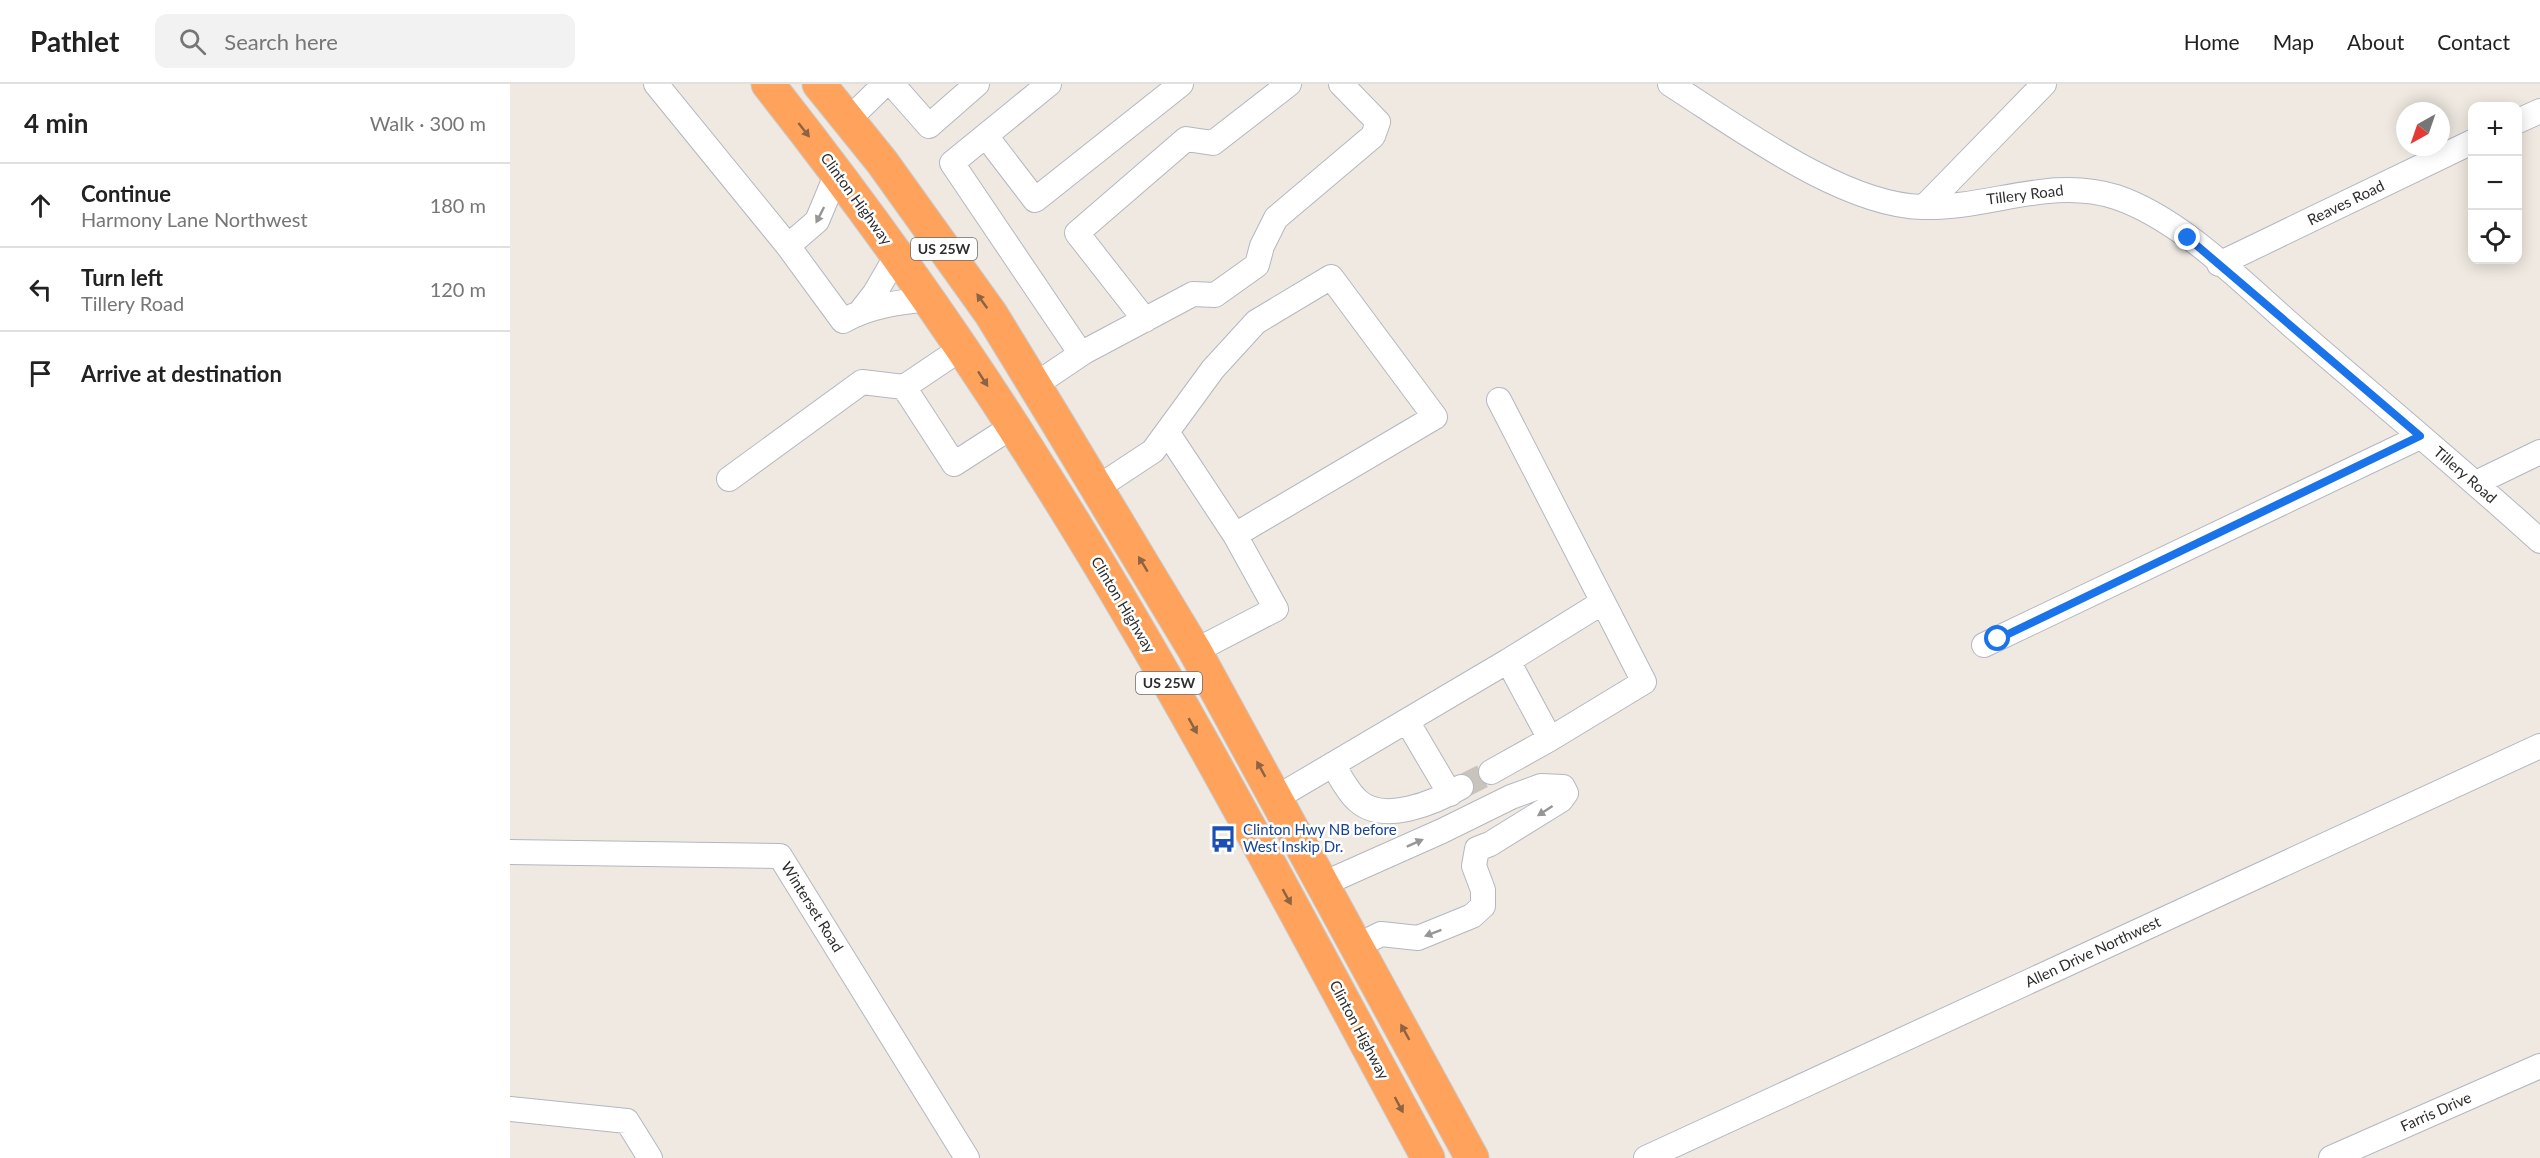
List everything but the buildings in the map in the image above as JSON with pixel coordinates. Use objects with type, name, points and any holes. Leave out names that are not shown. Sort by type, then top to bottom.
[{"type":"highway","name":"Clinton Highway","points":[[768,84],[878,228],[929,299],[1014,426],[1184,710],[1428,1158]]},
{"type":"highway","name":"US 25W","points":[[819,84],[912,204],[991,314],[1098,488],[1195,651],[1472,1158]]},
{"type":"highway","points":[[878,228],[912,204]]},
{"type":"highway","points":[[1132,621],[1166,601]]},
{"type":"highway","points":[[1322,961],[1357,946]]},
{"type":"street","points":[[656,84],[788,246],[843,321],[861,311],[901,302],[929,299]]},
{"type":"street","points":[[848,120],[885,84]]},
{"type":"street","points":[[892,84],[928,126],[977,84]]},
{"type":"street","points":[[1049,84],[952,163],[1081,354]]},
{"type":"street","points":[[986,136],[1035,200],[1181,84]]},
{"type":"street","points":[[1144,320],[1077,233],[1186,139],[1213,143],[1289,84]]},
{"type":"street","points":[[1035,385],[1081,354],[1193,294],[1215,295],[1257,265],[1262,246],[1276,218],[1373,136],[1377,122],[1341,84]]},
{"type":"street","name":"Tillery Road","points":[[1670,84],[1821,177],[1873,199],[1900,206],[1924,207],[1956,205],[2044,190],[2095,191],[2136,205],[2163,219],[2476,483],[2540,541]]},
{"type":"street","points":[[1924,207],[2044,84]]},
{"type":"street","points":[[2522,119],[2540,111]]},
{"type":"street","name":"Reaves Road","points":[[2219,264],[2468,144]]},
{"type":"street","points":[[788,246],[817,221],[837,172]]},
{"type":"street","points":[[861,311],[875,293],[897,255]]},
{"type":"street","points":[[1098,488],[1153,451],[1213,369],[1256,322],[1331,277],[1435,417],[1235,534]]},
{"type":"street","points":[[729,479],[862,382],[904,387],[962,348]]},
{"type":"street","points":[[904,387],[954,464],[1014,426]]},
{"type":"street","points":[[1491,771],[1550,739],[1644,682],[1499,400]]},
{"type":"street","points":[[1167,432],[1235,534],[1276,609],[1195,651]]},
{"type":"street","points":[[1984,645],[2420,436]]},
{"type":"street","points":[[2476,483],[2540,452]]},
{"type":"street","points":[[1276,798],[1603,602]]},
{"type":"street","points":[[1508,661],[1550,739]]},
{"type":"street","points":[[1333,765],[1358,801],[1377,810],[1407,810],[1440,800],[1456,790],[1407,721]]},
{"type":"street","name":"Allen Drive Northwest","points":[[1646,1158],[2540,746]]},
{"type":"street","points":[[1323,884],[1442,831],[1511,796],[1541,786],[1563,787],[1566,793],[1561,800],[1490,844],[1477,849],[1473,866],[1483,890],[1483,906],[1472,916],[1418,938],[1382,934],[1357,946]]},
{"type":"street","name":"Winterset Road","points":[[510,852],[780,856],[967,1158]]},
{"type":"street","name":"Farris Drive","points":[[2331,1158],[2540,1066]]},
{"type":"street","points":[[510,1109],[627,1121],[650,1158]]},
{"type":"tunnel","points":[[1461,787],[1491,772]]},
{"type":"place","name":"Clinton Hwy NB before West Inskip Dr.","points":[[1223,839]]},
{"type":"route","points":[[1998,639],[2420,436],[2188,238]]}]
